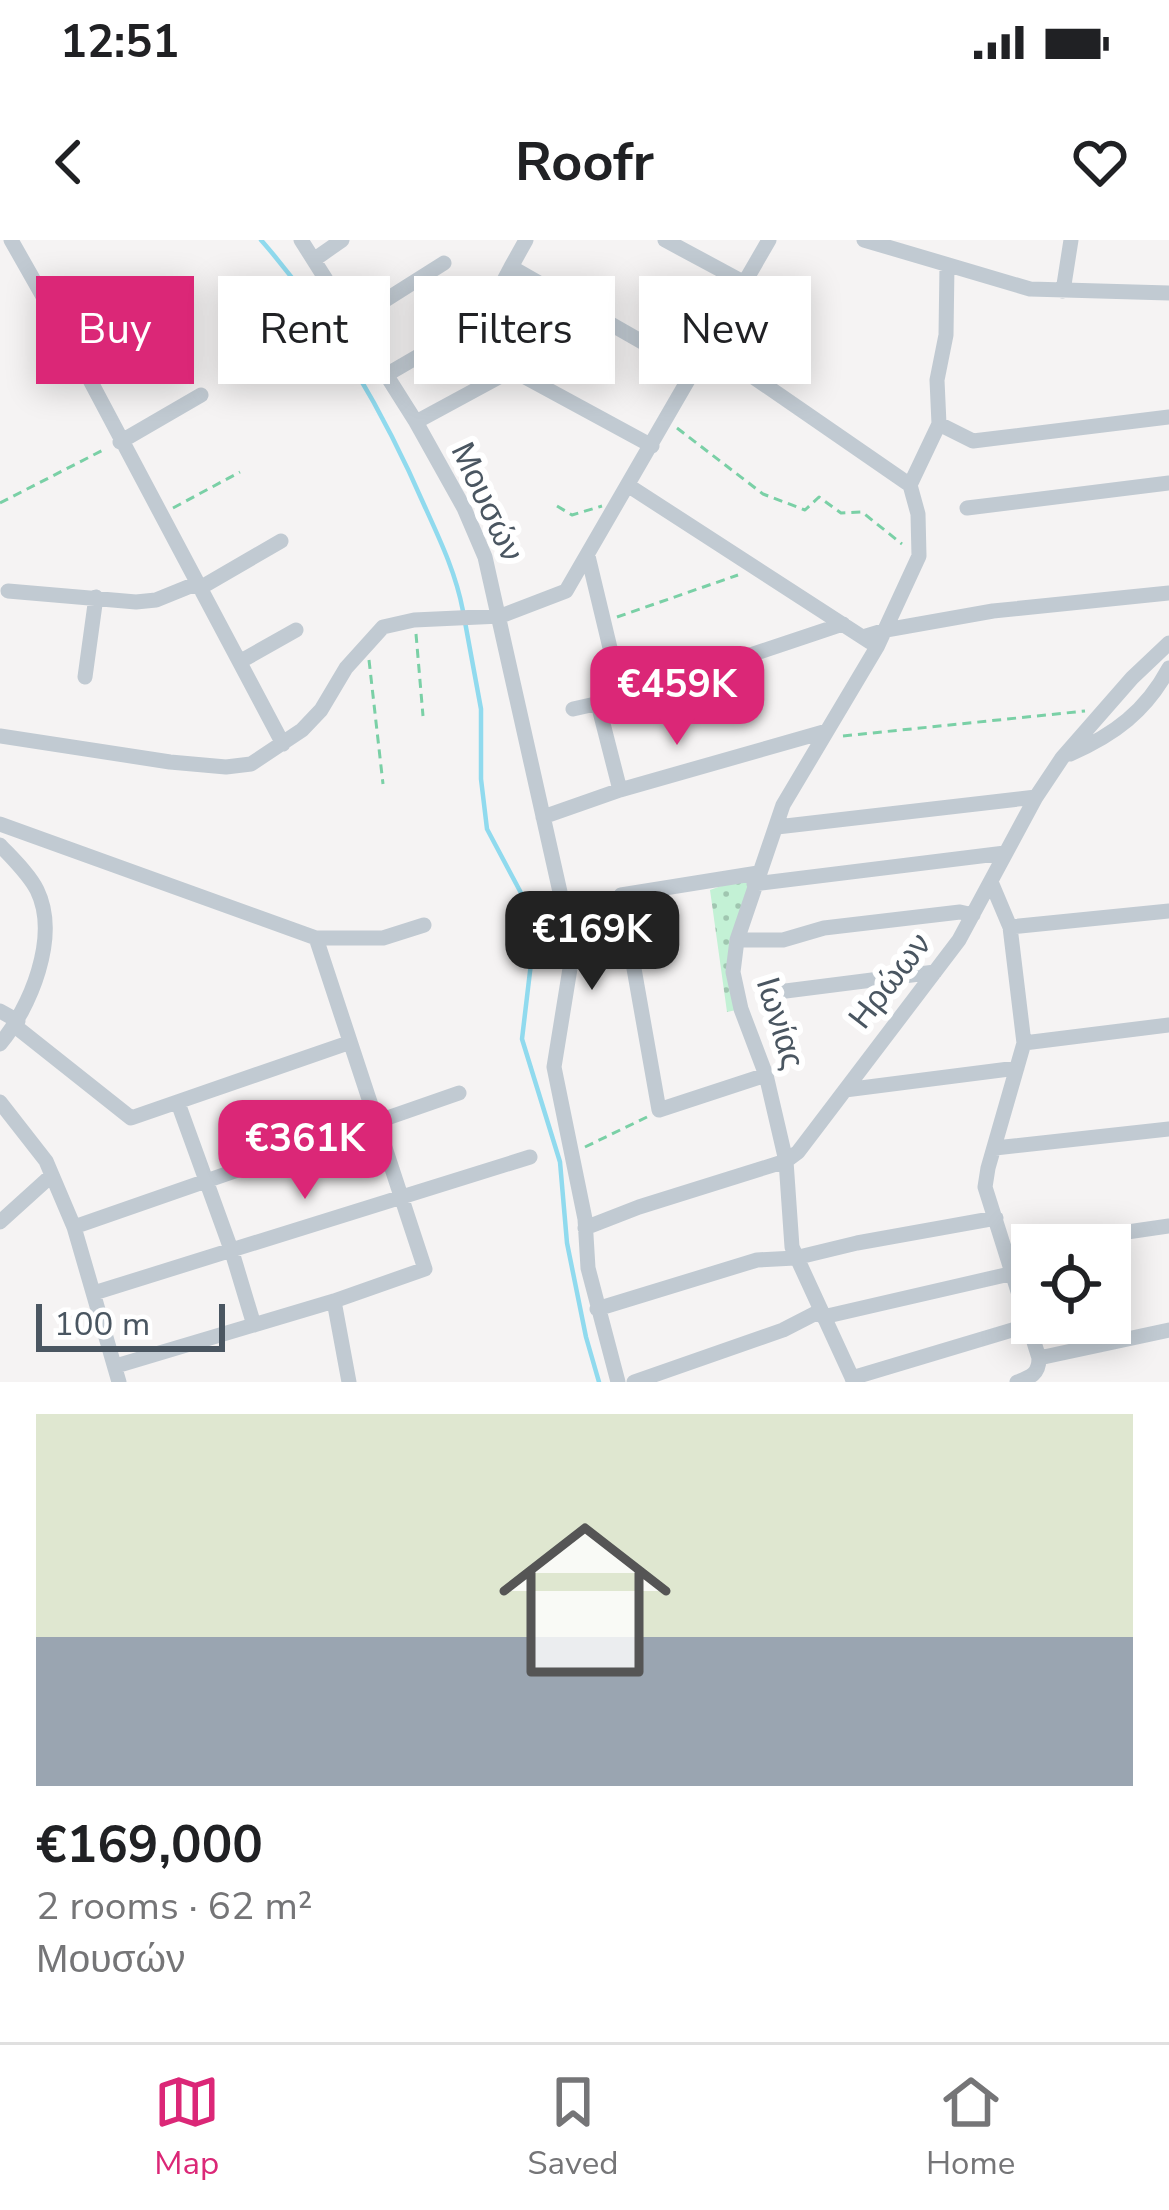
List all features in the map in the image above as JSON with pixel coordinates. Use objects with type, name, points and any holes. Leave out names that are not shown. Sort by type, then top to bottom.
[{"type":"street","points":[[11,240],[36,284]]},
{"type":"street","name":"Μουσών","points":[[301,240],[326,276]]},
{"type":"street","points":[[315,259],[342,240]]},
{"type":"street","points":[[390,373],[484,318],[526,240]]},
{"type":"street","points":[[665,240],[733,276]]},
{"type":"street","points":[[750,276],[769,240]]},
{"type":"street","points":[[864,240],[913,248],[947,266],[1030,289],[1167,293],[1169,272]]},
{"type":"street","points":[[1063,291],[1072,240]]},
{"type":"street","points":[[390,297],[444,262]]},
{"type":"street","points":[[512,266],[639,339]]},
{"type":"street","points":[[910,484],[939,424],[947,266]]},
{"type":"street","points":[[416,422],[512,370],[652,446]]},
{"type":"street","name":"Μουσών","points":[[390,381],[464,508],[485,556],[500,616],[574,960],[554,1067],[585,1228],[588,1268],[618,1382]]},
{"type":"street","points":[[91,384],[284,744]]},
{"type":"street","points":[[0,736],[226,766],[263,759],[321,710],[346,668],[383,627],[414,620],[500,616],[566,591],[685,384]]},
{"type":"street","points":[[764,384],[910,484],[918,514],[919,556]]},
{"type":"street","points":[[120,442],[201,395]]},
{"type":"street","points":[[939,424],[973,441],[1169,417]]},
{"type":"street","points":[[967,508],[1169,483]]},
{"type":"street","points":[[628,486],[870,642]]},
{"type":"street","points":[[200,588],[280,541]]},
{"type":"street","points":[[588,556],[622,698]]},
{"type":"street","name":"Ιωνίας","points":[[786,1161],[766,1075],[741,1010],[733,972],[737,940],[796,777],[826,734],[870,642],[886,630],[919,556]]},
{"type":"street","points":[[8,590],[136,602],[156,600],[193,585],[200,588]]},
{"type":"street","points":[[886,630],[1061,601],[1169,593]]},
{"type":"street","points":[[85,677],[96,597]]},
{"type":"street","points":[[573,709],[622,698],[843,624]]},
{"type":"street","points":[[241,661],[296,630]]},
{"type":"street","name":"Ηρώων","points":[[786,1161],[798,1152],[934,972],[973,915],[1062,758],[1169,643]]},
{"type":"street","points":[[1062,758],[1117,731],[1154,693],[1169,668]]},
{"type":"street","points":[[598,704],[620,790]]},
{"type":"street","points":[[543,817],[620,790],[826,734]]},
{"type":"street","points":[[777,827],[1036,797]]},
{"type":"street","points":[[0,824],[316,938],[383,938],[424,926]]},
{"type":"street","points":[[0,845],[38,891],[44,944],[16,1024],[0,1044]]},
{"type":"street","points":[[766,1075],[659,1110],[621,895],[1005,854]]},
{"type":"street","points":[[991,882],[1010,927],[1024,1043],[986,1187],[1011,1263]]},
{"type":"street","points":[[1010,927],[1169,911]]},
{"type":"street","points":[[737,940],[783,940],[824,928],[960,912],[973,915]]},
{"type":"street","points":[[0,1102],[28,1134],[52,1175],[74,1227],[118,1374],[425,1269],[316,938]]},
{"type":"street","points":[[770,993],[934,972]]},
{"type":"street","points":[[0,1011],[131,1118],[348,1043]]},
{"type":"street","points":[[1024,1043],[1169,1025]]},
{"type":"street","points":[[845,1090],[1017,1068]]},
{"type":"street","points":[[74,1227],[459,1093]]},
{"type":"street","points":[[178,1103],[254,1325]]},
{"type":"street","points":[[995,1148],[1169,1129]]},
{"type":"street","points":[[94,1293],[530,1157]]},
{"type":"street","points":[[585,1228],[786,1161],[796,1258],[853,1380],[1011,1330]]},
{"type":"street","points":[[0,1222],[52,1175]]},
{"type":"street","points":[[597,1309],[757,1260],[796,1258],[996,1218]]},
{"type":"street","points":[[1131,1231],[1169,1226]]},
{"type":"street","points":[[1007,1250],[1011,1249]]},
{"type":"street","points":[[634,1382],[822,1314],[1011,1274]]},
{"type":"street","points":[[334,1301],[349,1382]]},
{"type":"street","points":[[1039,1358],[1169,1330]]},
{"type":"street","points":[[1017,1382],[1031,1377],[1039,1367],[1035,1344]]},
{"type":"path","points":[[666,420],[764,494],[805,510],[819,496],[841,513],[862,512],[919,556]]},
{"type":"path","points":[[0,503],[120,442]]},
{"type":"path","points":[[160,515],[240,472]]},
{"type":"path","points":[[557,506],[572,515],[597,504],[615,509]]},
{"type":"path","points":[[604,621],[756,569]]},
{"type":"path","points":[[414,620],[424,716]]},
{"type":"path","points":[[367,645],[383,784]]},
{"type":"path","points":[[826,734],[1103,709]]},
{"type":"path","points":[[572,1153],[659,1110]]},
{"type":"green space","points":[[758,873],[737,940],[741,1009],[727,1012],[710,890]]},
{"type":"waterway","points":[[261,240],[310,301],[373,401],[442,546],[463,611]]},
{"type":"waterway","points":[[465,622],[481,709],[487,829],[536,921],[522,1039],[560,1162],[567,1243],[599,1382]]}]
